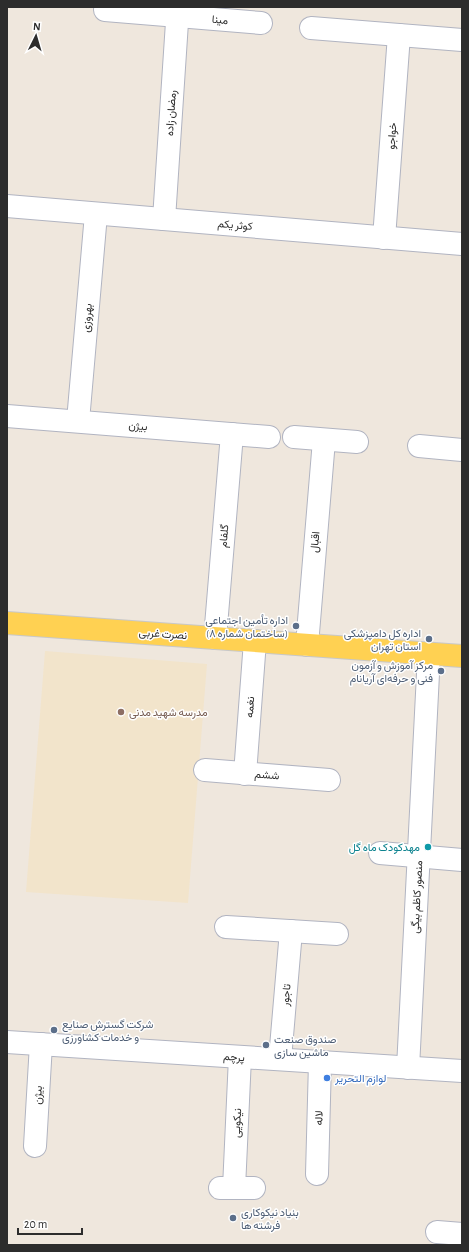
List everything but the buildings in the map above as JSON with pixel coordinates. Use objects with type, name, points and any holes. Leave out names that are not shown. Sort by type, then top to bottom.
[{"type":"main road","name":"نصرت غربی","points":[[7,623],[462,656]]},
{"type":"street","name":"مینا","points":[[105,10],[178,12],[262,23]]},
{"type":"street","name":"رمضان زاده","points":[[164,219],[178,12]]},
{"type":"street","points":[[311,28],[462,40]]},
{"type":"street","name":"خواجو","points":[[384,238],[399,35]]},
{"type":"street","name":"کوثر یکم","points":[[7,206],[462,244]]},
{"type":"street","name":"بهروزی","points":[[78,421],[96,214]]},
{"type":"street","name":"بیژن","points":[[7,416],[269,437]]},
{"type":"street","name":"گلفام","points":[[216,638],[232,434]]},
{"type":"street","points":[[294,437],[357,442]]},
{"type":"street","name":"اقبال","points":[[307,645],[324,440]]},
{"type":"street","points":[[419,446],[462,450]]},
{"type":"street","name":"نغمه","points":[[245,774],[255,641]]},
{"type":"street","name":"منصور کاظم بیگی","points":[[408,1068],[429,654]]},
{"type":"street","name":"ششم","points":[[205,770],[329,780]]},
{"type":"street","points":[[380,853],[462,860]]},
{"type":"street","points":[[226,927],[337,934]]},
{"type":"street","name":"تاجور","points":[[280,1059],[291,931]]},
{"type":"street","name":"پرچم","points":[[7,1042],[462,1071]]},
{"type":"street","name":"بیژن","points":[[35,1146],[41,1044]]},
{"type":"street","name":"نیکویی","points":[[235,1188],[240,1057]]},
{"type":"street","name":"لاله","points":[[317,1174],[320,1062]]},
{"type":"street","points":[[437,1232],[462,1234]]},
{"type":"shaded area","points":[[45,651],[207,664],[188,903],[26,892]]},
{"type":"place","name":"اداره تأمین اجتماعی (ساختمان شماره ۸)","points":[[296,626]]},
{"type":"place","name":"اداره کل دامپزشکی استان تهران","points":[[429,639]]},
{"type":"place","name":"مرکز آموزش و آزمون فنی و حرفه‌ای آریانام","points":[[441,671]]},
{"type":"place","name":"مدرسه شهید مدنی","points":[[121,712]]},
{"type":"place","name":"مهدکودک ماه گل","points":[[428,847]]},
{"type":"place","name":"شرکت گسترش صنایع و خدمات کشاورزی","points":[[54,1030]]},
{"type":"place","name":"صندوق صنعت ماشین سازی","points":[[266,1045]]},
{"type":"place","name":"لوازم التحریر","points":[[327,1078]]},
{"type":"place","name":"بنیاد نیکوکاری فرشته ها","points":[[233,1218]]}]
